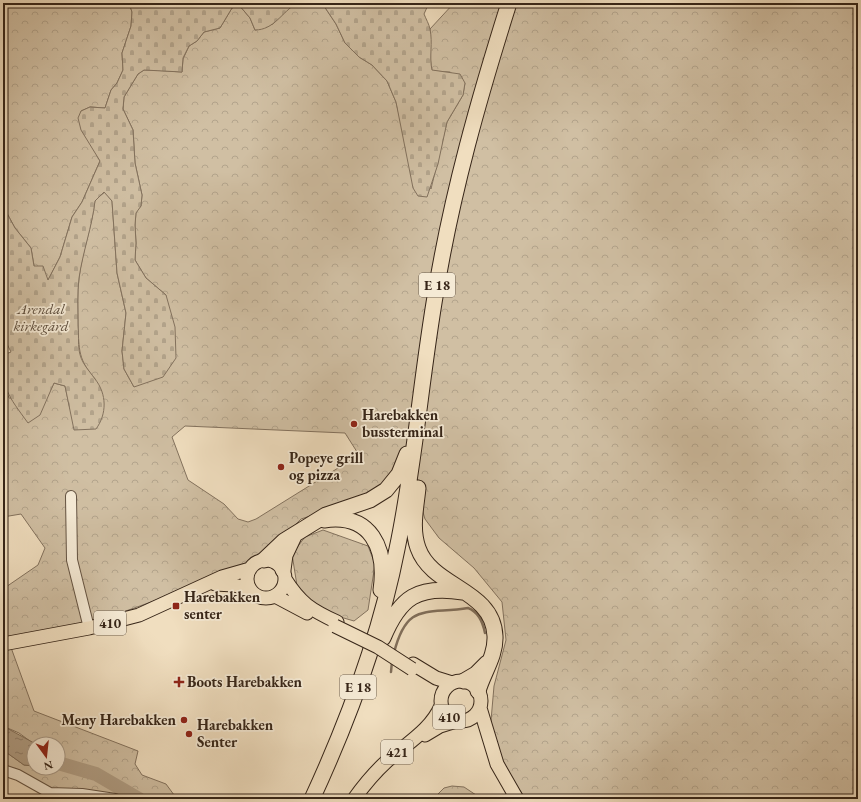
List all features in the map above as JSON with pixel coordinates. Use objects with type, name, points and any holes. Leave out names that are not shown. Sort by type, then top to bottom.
[{"type":"highway","name":"E 18","points":[[370,661],[398,548],[413,458],[436,291],[457,184],[492,57],[509,3]]},
{"type":"highway","name":"E 18","points":[[478,691],[491,660],[495,637],[492,620],[483,606],[429,567],[418,549],[414,526],[441,308],[454,237],[481,123],[499,59],[519,3]]},
{"type":"highway","name":"E 18","points":[[264,560],[284,541],[326,514],[370,500],[393,483],[405,464],[421,395]]},
{"type":"highway","name":"E 18","points":[[318,799],[349,730],[398,573],[421,460]]},
{"type":"highway","name":"E 18","points":[[317,521],[336,519],[357,523],[371,534],[380,551],[383,576],[370,661]]},
{"type":"highway","points":[[284,575],[285,556],[294,535]]},
{"type":"highway","name":"E 18","points":[[312,799],[344,726],[370,661],[398,608],[416,595],[436,590],[465,592]]},
{"type":"highway","points":[[458,682],[476,674],[491,660]]},
{"type":"main road","name":"410","points":[[3,644],[89,628],[139,615],[211,584],[222,577],[250,569],[257,563],[264,560],[275,563],[284,575],[295,595],[305,605],[336,624],[436,678],[473,685],[481,698],[480,708],[474,716],[460,721],[446,714],[433,686],[413,666]]},
{"type":"main road","points":[[249,589],[247,579],[250,569]]},
{"type":"main road","points":[[275,596],[282,589],[284,575]]},
{"type":"main road","name":"410","points":[[211,584],[234,585],[249,589],[260,598],[270,598],[275,596],[336,624]]},
{"type":"main road","name":"410","points":[[441,702],[444,689],[458,682]]},
{"type":"main road","name":"421","points":[[354,799],[386,762],[426,728],[441,702]]},
{"type":"main road","points":[[480,708],[501,772],[516,799]]},
{"type":"main road","points":[[460,721],[477,729],[492,746]]},
{"type":"main road","name":"421","points":[[359,799],[375,778],[403,752],[434,729],[460,721]]},
{"type":"street","points":[[71,496],[72,560],[89,628]]},
{"type":"street","points":[[3,770],[18,775],[50,794],[82,794],[115,799]]},
{"type":"green space","points":[[3,3],[129,3],[132,12],[131,26],[122,53],[123,70],[117,83],[111,90],[105,108],[90,107],[81,111],[100,161],[82,202],[72,217],[60,257],[48,280],[34,266],[31,248],[15,228],[3,206]]},
{"type":"green space","name":"Arendal kirkegård","points":[[129,3],[297,3],[273,24],[262,29],[255,30],[250,18],[239,5],[232,8],[220,28],[204,32],[197,41],[189,46],[183,58],[182,72],[144,70],[138,74],[124,97],[123,109],[133,130],[135,163],[142,195],[141,206],[136,213],[135,260],[146,278],[166,295],[175,327],[176,358],[163,377],[134,387],[124,369],[122,351],[126,313],[117,273],[112,201],[104,192],[95,201],[79,278],[78,326],[80,355],[102,391],[104,411],[100,423],[96,429],[74,430],[65,386],[54,383],[40,415],[28,423],[11,398],[5,385],[4,377],[3,355],[11,352],[4,338],[3,206],[15,228],[31,248],[34,266],[43,266],[48,280],[60,257],[72,217],[82,202],[100,161],[81,130],[78,118],[81,111],[90,107],[105,108],[111,90],[117,83],[123,70],[122,53],[131,26],[132,12]]},
{"type":"green space","points":[[297,3],[322,3],[336,24],[345,43],[359,57],[372,65],[387,81],[396,102],[405,140],[431,189],[447,122],[463,95],[465,83],[450,72],[432,71],[431,66],[430,29],[454,3],[858,3],[858,799],[526,799],[509,775],[490,732],[494,686],[506,640],[502,602],[474,568],[439,538],[425,519],[412,475],[373,495],[301,519],[273,547],[241,570],[123,612],[9,642],[34,711],[138,751],[135,764],[142,775],[166,784],[177,799],[102,799],[50,795],[3,773],[3,750],[26,765],[26,776],[66,776],[66,736],[26,736],[26,738],[19,733],[3,726],[3,589],[38,565],[45,548],[21,514],[3,517],[3,381],[9,398],[45,401],[54,383],[65,386],[70,409],[96,380],[86,366],[79,348],[78,289],[80,268],[92,220],[95,200],[105,192],[112,201],[117,273],[126,313],[122,351],[124,369],[134,387],[166,295],[146,278],[135,260],[136,212],[141,206],[142,195],[135,163],[133,130],[123,109],[124,97],[138,74],[144,70],[182,72],[183,59],[189,46],[197,41],[204,32],[220,28],[232,8],[239,5],[250,18],[255,30],[273,24],[287,9]],"holes":[[[185,426],[345,433],[359,455],[256,519],[248,522],[238,519],[224,504],[188,480],[172,437]]]},
{"type":"green space","points":[[322,3],[429,3],[424,14],[431,34],[432,70],[460,74],[465,83],[463,95],[447,122],[438,164],[427,197],[418,196],[413,188],[396,102],[387,81],[372,65],[359,57],[345,43],[336,24]]},
{"type":"green space","points":[[323,530],[368,546],[375,564],[368,610],[354,621],[330,614],[298,592],[292,554],[305,537]]},
{"type":"green space","points":[[452,786],[464,787],[482,799],[433,799],[444,788]]},
{"type":"water","points":[[3,726],[26,739],[26,765],[24,765],[3,750]]},
{"type":"waterway","points":[[394,653],[399,636],[405,625],[412,618],[420,614],[468,608],[478,615],[485,633]]},
{"type":"waterway","points":[[391,672],[392,661]]},
{"type":"waterway","points":[[66,765],[96,774],[139,799]]},
{"type":"place","name":"Harebakken bussterminal","points":[[354,424]]},
{"type":"place","name":"Popeye grill og pizza","points":[[281,467]]},
{"type":"place","name":"Harebakken senter","points":[[176,606]]},
{"type":"place","name":"Boots Harebakken","points":[[179,682]]},
{"type":"place","name":"Meny Harebakken","points":[[184,720]]},
{"type":"place","name":"Harebakken Senter","points":[[189,734]]}]
